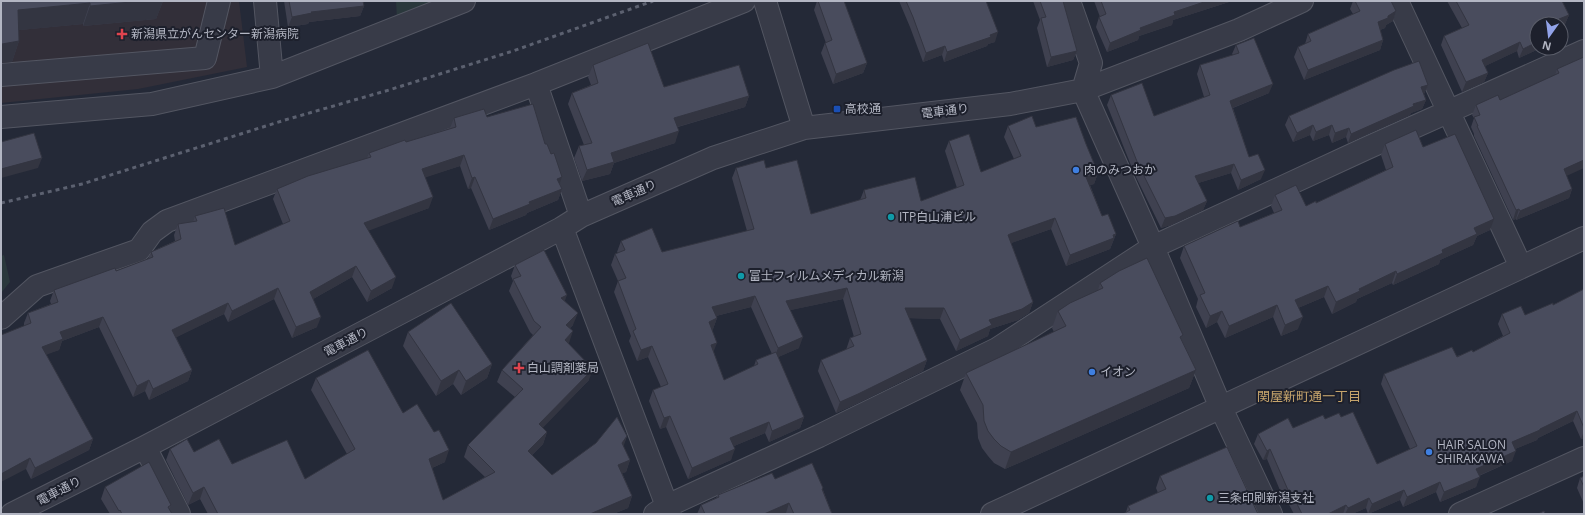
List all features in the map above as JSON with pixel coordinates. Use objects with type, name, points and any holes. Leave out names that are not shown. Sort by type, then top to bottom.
[{"type":"street","points":[[1,75],[205,58],[219,1]]},
{"type":"street","points":[[265,1],[272,77]]},
{"type":"street","points":[[1,117],[152,104],[272,77],[464,1]]},
{"type":"street","points":[[1,318],[37,286],[139,250],[152,232],[167,221],[536,84],[744,1]]},
{"type":"street","points":[[765,1],[804,128]]},
{"type":"street","points":[[1069,1],[1091,63],[1082,90],[1153,247],[1221,408],[1271,514]]},
{"type":"street","name":"電車通り","points":[[12,514],[145,447],[562,228],[581,216],[713,158],[804,128],[1010,104],[1082,90],[1239,30],[1302,1]]},
{"type":"street","points":[[1397,1],[1521,267]]},
{"type":"street","points":[[562,228],[664,511],[997,349],[1153,247],[1448,111],[1584,51]]},
{"type":"street","points":[[536,84],[581,216]]},
{"type":"street","points":[[992,514],[1584,238]]},
{"type":"street","points":[[145,447],[179,514]]},
{"type":"street","points":[[1460,514],[1584,458]]},
{"type":"shaded area","name":"新潟県立がんセンター新潟病院","points":[[1,1],[239,1],[247,67],[138,89],[1,103]]},
{"type":"shaded area","points":[[396,1],[450,1],[397,19]]},
{"type":"shaded area","points":[[4,255],[10,282],[1,293],[1,256]]},
{"type":"building","points":[[1,1],[141,1],[90,6],[90,3],[18,10],[19,41],[1,45]]},
{"type":"building","points":[[289,1],[363,1],[364,6],[311,12],[312,13],[292,17]]},
{"type":"building","points":[[818,1],[844,1],[867,63],[836,74],[825,43],[832,40]]},
{"type":"building","points":[[906,1],[986,1],[998,32],[990,35],[991,37],[947,52],[945,46],[926,53]]},
{"type":"building","points":[[1040,1],[1063,1],[1077,51],[1051,57],[1041,18],[1046,17]]},
{"type":"building","points":[[1101,1],[1207,1],[1174,12],[1175,15],[1140,28],[1141,30],[1110,43],[1099,17],[1106,14]]},
{"type":"building","points":[[1355,1],[1391,1],[1396,11],[1388,16],[1388,18],[1378,22],[1383,40],[1308,70],[1298,47],[1311,41],[1308,34],[1360,11]]},
{"type":"building","points":[[1456,1],[1562,1],[1569,15],[1529,16],[1529,46],[1523,49],[1520,42],[1482,60],[1488,73],[1466,82],[1444,36],[1469,25]]},
{"type":"building","points":[[1254,38],[1273,84],[1230,101],[1249,157],[1258,154],[1265,170],[1241,180],[1234,164],[1195,176],[1207,201],[1175,216],[1165,218],[1138,164],[1111,95],[1142,83],[1154,116],[1210,95],[1200,65],[1239,53],[1236,45]]},
{"type":"building","points":[[648,43],[664,87],[739,65],[749,96],[674,118],[679,131],[611,153],[614,162],[587,170],[579,146],[592,143],[572,93],[598,83],[593,65]]},
{"type":"building","points":[[1584,57],[1584,160],[1564,169],[1572,189],[1520,211],[1519,209],[1516,210],[1477,126],[1474,117],[1480,115],[1476,105],[1498,95],[1500,100],[1559,73],[1557,69]]},
{"type":"building","points":[[1419,61],[1428,85],[1421,87],[1426,100],[1413,104],[1414,106],[1351,134],[1349,128],[1335,133],[1332,125],[1316,132],[1313,125],[1297,133],[1289,116],[1394,70]]},
{"type":"building","points":[[533,104],[545,144],[547,144],[551,154],[554,153],[562,177],[557,179],[562,189],[529,202],[530,204],[493,219],[475,177],[472,178],[464,155],[422,169],[433,197],[364,223],[396,277],[371,291],[356,266],[310,292],[321,317],[296,327],[278,288],[232,311],[228,303],[172,330],[192,370],[153,389],[149,380],[137,386],[103,317],[60,332],[63,339],[42,347],[93,439],[35,468],[30,458],[1,474],[1,335],[31,323],[28,313],[58,302],[54,290],[115,268],[116,271],[153,257],[151,252],[181,239],[178,224],[197,221],[195,216],[224,208],[235,245],[290,221],[277,189],[308,176],[371,157],[369,153],[405,140],[406,142],[456,127],[454,118],[484,109],[487,117]]},
{"type":"building","points":[[1032,116],[1036,127],[1076,117],[1098,173],[1086,177],[1102,216],[1108,214],[1116,234],[1113,235],[1114,238],[1070,255],[1055,218],[1008,235],[1033,302],[1022,309],[989,320],[992,325],[960,340],[944,308],[905,308],[927,360],[840,402],[821,360],[854,346],[850,338],[861,334],[847,288],[786,301],[803,337],[778,348],[755,296],[712,307],[717,318],[709,322],[717,343],[711,345],[724,380],[758,364],[756,360],[776,352],[804,417],[772,431],[769,422],[730,438],[735,449],[692,468],[670,416],[664,418],[653,390],[668,384],[652,346],[641,350],[633,331],[636,329],[618,281],[626,278],[615,254],[625,250],[621,241],[652,228],[662,252],[754,229],[736,168],[764,160],[766,168],[797,160],[811,214],[866,198],[864,190],[915,177],[921,201],[964,185],[949,141],[969,134],[981,172],[1021,156],[1008,126]]},
{"type":"building","points":[[1416,130],[1423,147],[1455,134],[1494,219],[1474,228],[1477,234],[1442,250],[1443,253],[1397,274],[1396,271],[1359,289],[1360,291],[1336,302],[1328,286],[1295,300],[1303,317],[1285,325],[1277,305],[1229,326],[1222,311],[1210,316],[1200,295],[1205,293],[1184,246],[1238,221],[1240,227],[1282,210],[1275,195],[1296,185],[1306,206],[1316,201],[1316,203],[1393,167],[1385,144]]},
{"type":"building","points":[[34,133],[42,158],[1,169],[1,142]]},
{"type":"building","points":[[544,250],[567,295],[561,298],[578,313],[566,325],[573,331],[565,340],[593,369],[539,424],[547,432],[528,451],[552,475],[596,443],[617,417],[627,436],[622,443],[630,460],[618,465],[632,496],[590,514],[218,514],[204,487],[193,493],[170,449],[187,439],[194,452],[219,439],[232,464],[287,440],[305,479],[355,449],[316,378],[368,350],[403,413],[417,404],[434,432],[439,430],[449,450],[429,459],[443,500],[495,472],[468,445],[523,389],[502,370],[541,327],[534,321],[513,279],[521,276],[515,265]]},
{"type":"building","name":"イオン","points":[[1147,258],[1183,335],[1180,337],[1196,370],[1011,452],[1001,446],[988,431],[984,421],[983,405],[966,373],[1066,326],[1058,311],[1070,303],[1103,288],[1100,283],[1119,271]]},
{"type":"building","points":[[1584,289],[1584,428],[1577,411],[1540,430],[1512,442],[1516,451],[1476,469],[1480,477],[1444,492],[1440,482],[1407,497],[1404,490],[1372,504],[1369,498],[1348,508],[1346,505],[1328,514],[1302,514],[1290,490],[1288,490],[1270,449],[1267,451],[1258,434],[1288,418],[1293,428],[1323,415],[1325,419],[1339,413],[1341,417],[1353,412],[1377,464],[1417,446],[1384,374],[1452,347],[1457,357],[1472,350],[1473,352],[1510,333],[1502,314],[1521,306],[1525,315],[1553,303],[1553,305]]},
{"type":"building","points":[[451,303],[492,364],[466,381],[459,370],[441,381],[408,332]]},
{"type":"building","points":[[1227,447],[1258,514],[1123,514],[1130,510],[1128,506],[1166,489],[1160,476]]},
{"type":"building","points":[[149,462],[171,505],[168,507],[172,514],[122,514],[105,487]]},
{"type":"building","points":[[812,463],[832,514],[794,514],[789,503],[764,514],[705,514],[701,505],[719,497],[718,495],[772,473],[775,479]]},
{"type":"building","points":[[1584,476],[1584,487],[1580,478]]},
{"type":"building","points":[[1544,511],[1545,514],[1538,514]]},
{"type":"railway","points":[[1,203],[82,184],[285,120],[389,90],[513,51],[653,1]]},
{"type":"place","name":"新潟県立がんセンター新潟病院","points":[[122,34]]},
{"type":"place","name":"高校通","points":[[837,109]]},
{"type":"place","name":"肉のみつおか","points":[[1076,170]]},
{"type":"place","name":"ITP白山浦ビル","points":[[891,217]]},
{"type":"place","name":"富士フィルムメディカル新潟","points":[[741,276]]},
{"type":"place","name":"白山調剤薬局","points":[[519,368]]},
{"type":"place","name":"イオン","points":[[1092,372]]},
{"type":"place","name":"HAIR SALON SHIRAKAWA","points":[[1429,452]]},
{"type":"place","name":"三条印刷新潟支社","points":[[1210,498]]},
{"type":"district","name":"関屋新町通一丁目","points":[[1309,396]]}]
